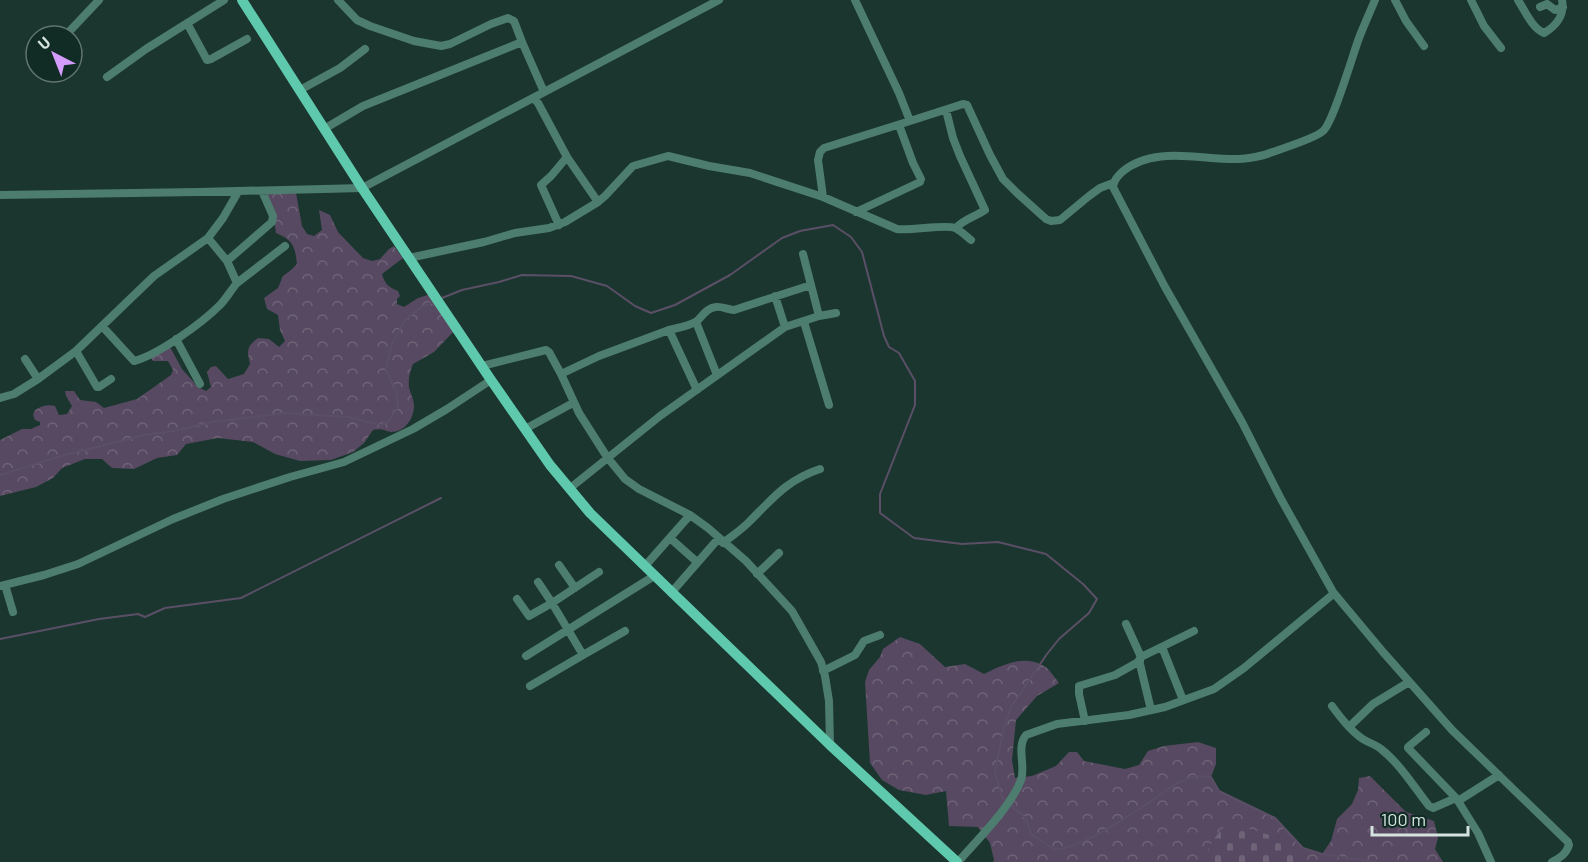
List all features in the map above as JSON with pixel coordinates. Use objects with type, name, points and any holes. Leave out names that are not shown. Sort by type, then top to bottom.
[{"type":"main road","points":[[242,0],[362,188],[491,380],[569,489],[590,513],[671,593],[830,745],[958,862]]},
{"type":"street","points":[[76,24],[99,0]]},
{"type":"street","points":[[107,77],[224,0]]},
{"type":"street","points":[[338,0],[357,20],[370,26],[414,41],[446,45],[508,18],[514,21],[544,92]]},
{"type":"street","points":[[0,195],[362,188],[719,0]]},
{"type":"street","points":[[855,0],[910,121]]},
{"type":"street","points":[[823,197],[818,160],[821,150],[963,104],[967,105],[1003,179],[1051,221],[1060,220],[1100,188],[1113,183],[1129,167],[1144,160],[1158,157],[1198,156],[1249,158],[1309,139],[1323,131],[1332,116],[1360,35],[1376,0]]},
{"type":"street","points":[[1395,0],[1406,21],[1424,46]]},
{"type":"street","points":[[1471,0],[1484,26],[1501,48]]},
{"type":"street","points":[[1518,0],[1535,27],[1542,33],[1558,21],[1562,13],[1562,4]]},
{"type":"street","points":[[1540,7],[1547,4],[1555,10],[1562,4]]},
{"type":"street","points":[[187,23],[207,60],[247,39]]},
{"type":"street","points":[[324,129],[363,106],[522,42]]},
{"type":"street","points":[[300,90],[340,68],[365,49]]},
{"type":"street","points":[[533,98],[538,103],[567,157],[598,202]]},
{"type":"street","points":[[946,110],[960,156],[985,210],[968,218],[956,228]]},
{"type":"street","points":[[856,212],[920,182],[921,179],[899,125]]},
{"type":"street","points":[[409,258],[484,242],[515,232],[559,225],[598,202],[633,166],[668,156],[750,173],[823,197],[897,230],[949,227],[956,228],[971,240]]},
{"type":"street","points":[[559,225],[541,185],[567,157]]},
{"type":"street","points":[[1113,183],[1114,190],[1165,288],[1242,422],[1281,499],[1333,592],[1452,730],[1568,842],[1564,859],[1552,862]]},
{"type":"street","points":[[226,261],[272,222],[273,216],[262,191]]},
{"type":"street","points":[[0,398],[14,394],[38,379],[75,351],[154,276],[208,238],[238,192]]},
{"type":"street","points":[[208,238],[226,261],[237,283]]},
{"type":"street","points":[[102,326],[134,361],[155,353],[221,304],[237,283],[285,246]]},
{"type":"street","points":[[803,254],[819,316]]},
{"type":"street","points":[[561,374],[599,356],[696,322],[713,307],[734,310],[811,285]]},
{"type":"street","points":[[775,296],[785,327]]},
{"type":"street","points":[[569,489],[660,416],[785,327],[836,313]]},
{"type":"street","points":[[696,322],[717,375]]},
{"type":"street","points":[[804,322],[830,405]]},
{"type":"street","points":[[669,330],[697,390]]},
{"type":"street","points":[[176,339],[200,384]]},
{"type":"street","points":[[482,366],[546,350],[549,352],[573,403],[607,457],[626,479],[639,489],[690,515],[708,528],[746,561],[792,611],[824,671],[829,701],[830,745]]},
{"type":"street","points":[[75,351],[97,387],[111,379]]},
{"type":"street","points":[[25,359],[38,379]]},
{"type":"street","points":[[13,612],[3,585],[78,564],[173,519],[223,499],[344,462],[413,429],[491,380]]},
{"type":"street","points":[[525,429],[573,403]]},
{"type":"street","points":[[671,593],[697,562],[721,541],[741,529],[780,490],[800,476],[820,469]]},
{"type":"street","points":[[645,566],[690,515]]},
{"type":"street","points":[[670,538],[697,562]]},
{"type":"street","points":[[757,574],[779,553]]},
{"type":"street","points":[[559,566],[575,588]]},
{"type":"street","points":[[517,599],[529,616],[599,572]]},
{"type":"street","points":[[526,656],[654,576]]},
{"type":"street","points":[[538,582],[583,655]]},
{"type":"street","points":[[958,862],[1012,798],[1022,778],[1022,742],[1026,735],[1057,724],[1151,710],[1214,689],[1232,678],[1332,596],[1333,592]]},
{"type":"street","points":[[1126,624],[1140,659],[1151,710]]},
{"type":"street","points":[[530,687],[625,631]]},
{"type":"street","points":[[1085,721],[1079,686],[1115,675],[1140,659],[1194,631]]},
{"type":"street","points":[[824,671],[855,655],[864,641],[880,635]]},
{"type":"street","points":[[1162,647],[1183,700]]},
{"type":"street","points":[[1349,727],[1373,704],[1409,682]]},
{"type":"street","points":[[1332,706],[1362,739],[1380,748],[1433,808],[1457,799],[1498,775]]},
{"type":"street","points":[[1426,732],[1408,748],[1457,799],[1471,819],[1491,862]]},
{"type":"green space","points":[[265,191],[296,193],[302,226],[307,234],[314,236],[322,230],[319,210],[330,215],[338,232],[363,258],[372,261],[380,259],[394,246],[403,258],[382,274],[387,285],[398,291],[400,296],[397,304],[404,307],[418,298],[434,293],[457,328],[434,352],[413,364],[409,384],[414,406],[408,424],[400,430],[391,432],[373,430],[364,443],[353,452],[331,460],[300,461],[275,454],[253,442],[218,438],[186,444],[177,455],[157,458],[134,469],[112,468],[102,459],[85,459],[62,468],[53,478],[36,487],[0,496],[0,440],[22,429],[31,429],[40,425],[33,415],[35,410],[42,406],[55,406],[59,415],[67,414],[72,406],[65,391],[74,391],[80,400],[96,402],[104,408],[137,399],[171,375],[173,370],[168,361],[153,361],[151,358],[170,347],[182,369],[198,387],[206,391],[211,387],[207,372],[211,367],[216,366],[228,379],[244,374],[250,364],[249,347],[258,338],[269,339],[279,347],[285,341],[280,330],[278,315],[267,309],[264,298],[278,288],[283,276],[297,264],[290,241],[276,233]]},
{"type":"green space","points":[[900,637],[920,644],[945,667],[965,664],[984,674],[1007,664],[1032,661],[1050,671],[1059,683],[1037,696],[1016,720],[1012,760],[1015,778],[1032,776],[1056,766],[1069,752],[1077,752],[1084,761],[1125,769],[1139,765],[1148,751],[1164,746],[1198,742],[1216,748],[1216,764],[1211,777],[1219,791],[1275,818],[1303,848],[1322,854],[1331,841],[1337,819],[1352,804],[1358,790],[1359,778],[1370,776],[1406,812],[1434,821],[1438,838],[1435,849],[1443,862],[993,862],[990,843],[978,827],[949,826],[946,791],[926,795],[899,790],[882,780],[870,763],[865,682],[869,670],[880,657],[883,649]]},
{"type":"green space","points":[[1241,826],[1275,837],[1302,862],[1202,862],[1213,840],[1223,828]]},
{"type":"waterway","points":[[442,298],[462,290],[522,275],[571,276],[607,286],[635,306],[651,313],[675,305],[730,275],[782,238],[800,231],[833,225],[851,237],[862,252],[884,336],[889,347],[899,353],[915,381],[915,405],[880,494],[880,513],[914,538],[962,544],[998,542],[1046,554],[1083,584],[1097,599],[1089,613],[1059,639],[1047,654],[1011,707],[1004,727],[995,772],[1002,797],[1006,801]]},
{"type":"waterway","points":[[0,475],[61,456],[145,435],[213,422],[285,413],[348,417],[380,425],[387,423],[398,407],[397,393],[386,370],[392,344],[404,321],[421,307],[434,302]]},
{"type":"waterway","points":[[0,639],[99,619],[138,614],[145,617],[165,608],[241,598],[441,498]]},
{"type":"waterway","points":[[1010,805],[1026,819],[1031,834],[1055,850],[1078,844],[1100,833],[1183,780],[1197,776],[1211,777],[1219,791],[1275,818],[1303,848],[1322,854],[1375,862]]}]
